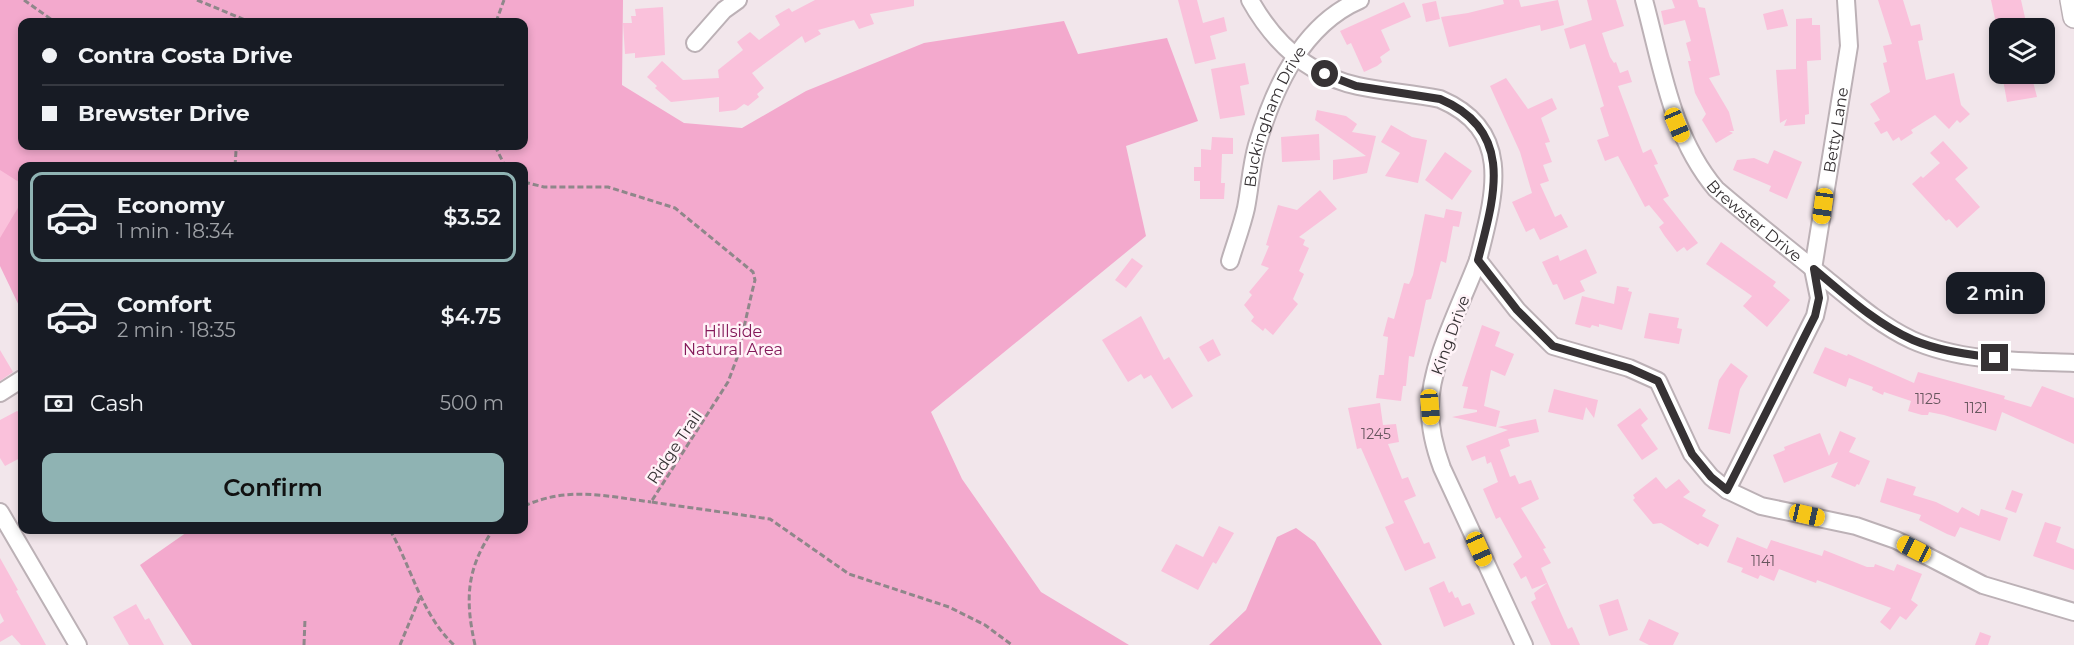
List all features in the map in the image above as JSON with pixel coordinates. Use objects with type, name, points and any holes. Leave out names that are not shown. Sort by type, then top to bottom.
[{"type":"main road","points":[[2071,0],[2074,17]]},
{"type":"street","points":[[695,43],[724,10],[738,0]]},
{"type":"street","name":"King Drive","points":[[1250,0],[1274,39],[1295,57],[1325,74],[1356,86],[1440,99],[1452,105],[1479,127],[1488,139],[1495,171],[1489,215],[1478,260],[1434,378],[1430,407],[1433,440],[1442,468],[1524,645]]},
{"type":"street","name":"Buckingham Drive","points":[[1230,261],[1246,209],[1257,147],[1268,115],[1295,57],[1326,19],[1360,0]]},
{"type":"street","name":"Brewster Drive","points":[[1644,0],[1677,125],[1699,169],[1716,189],[1880,321],[1912,340],[1940,349],[2015,361],[2074,363]]},
{"type":"street","name":"Betty Lane","points":[[1727,490],[1815,316],[1819,298],[1814,269],[1849,46],[1846,0]]},
{"type":"street","points":[[1478,260],[1517,310],[1553,346],[1629,368],[1658,381],[1692,454],[1711,477],[1727,490],[1761,506],[1856,526],[1896,540],[1983,585],[2074,612]]},
{"type":"street","points":[[0,393],[18,382]]},
{"type":"street","points":[[1,515],[78,645]]},
{"type":"path","points":[[24,0],[49,18]]},
{"type":"path","points":[[197,0],[240,18]]},
{"type":"path","points":[[497,18],[504,0]]},
{"type":"path","name":"Ridge Trail","points":[[528,183],[544,186],[608,187],[675,208],[753,272],[752,292],[737,358],[728,382],[651,502],[770,519],[849,574],[949,607],[985,625],[1012,645]]},
{"type":"path","points":[[528,504],[546,496],[578,492],[651,502]]},
{"type":"path","points":[[392,534],[406,559],[420,596],[437,629],[454,645]]},
{"type":"path","points":[[475,645],[468,614],[470,580],[482,546],[490,534]]},
{"type":"path","points":[[400,645],[420,596]]},
{"type":"path","points":[[304,645],[305,619]]},
{"type":"green space","name":"Hillside Natural Area","points":[[0,0],[623,0],[622,85],[684,123],[742,128],[806,91],[924,43],[1064,21],[1078,54],[1167,38],[1198,121],[1126,146],[1146,236],[931,412],[962,479],[1041,592],[1129,645],[192,645],[140,565],[184,534],[528,534],[528,162],[18,162],[18,304],[0,266]]},
{"type":"green space","points":[[1296,528],[1315,542],[1382,645],[1209,645],[1246,610],[1277,537]]},
{"type":"building","points":[[815,0],[914,0],[914,6],[870,14],[874,24],[859,29],[854,20],[818,30],[821,34],[805,43],[802,36],[752,73],[764,88],[757,94],[759,97],[748,106],[744,104],[736,110],[719,112],[719,97],[671,102],[655,88],[657,86],[647,77],[662,61],[683,80],[719,78],[718,70],[743,50],[737,42],[750,32],[759,40],[780,25],[775,16],[789,8],[792,12]]},
{"type":"building","points":[[1178,0],[1197,0],[1203,23],[1224,17],[1227,31],[1210,36],[1216,59],[1195,64]]},
{"type":"building","points":[[1503,0],[1519,0],[1521,7],[1558,0],[1564,25],[1541,31],[1540,25],[1449,47],[1441,17],[1504,4]]},
{"type":"building","points":[[1587,0],[1616,0],[1624,26],[1602,33],[1610,57],[1614,63],[1616,62],[1620,73],[1628,70],[1632,82],[1618,86],[1643,153],[1651,149],[1658,164],[1654,165],[1669,196],[1663,199],[1698,243],[1687,251],[1684,247],[1677,252],[1664,235],[1659,227],[1664,223],[1649,205],[1645,207],[1618,156],[1605,161],[1597,140],[1609,136],[1600,108],[1604,106],[1585,44],[1570,49],[1564,29],[1592,20]]},
{"type":"building","points":[[1672,0],[1697,0],[1699,7],[1705,8],[1720,75],[1709,78],[1729,112],[1734,131],[1729,131],[1733,133],[1716,143],[1702,120],[1706,114],[1695,93],[1686,43],[1691,41],[1685,20],[1664,25],[1661,11],[1675,8]]},
{"type":"building","points":[[1878,0],[1903,0],[1911,26],[1920,24],[1923,40],[1918,41],[1926,80],[1954,73],[1961,105],[1970,114],[1960,123],[1957,120],[1949,129],[1935,115],[1911,130],[1913,133],[1901,141],[1899,137],[1893,141],[1887,131],[1881,134],[1874,123],[1880,120],[1870,104],[1890,92],[1883,63],[1887,62],[1883,46],[1892,44]]},
{"type":"building","points":[[1991,0],[2021,0],[2025,18],[1995,18]]},
{"type":"building","points":[[1436,1],[1440,19],[1426,22],[1422,4]]},
{"type":"building","points":[[1404,2],[1411,17],[1381,30],[1390,50],[1380,57],[1382,62],[1364,72],[1351,43],[1347,45],[1340,31]]},
{"type":"building","points":[[663,7],[665,55],[635,58],[635,53],[625,54],[623,23],[632,23],[631,16],[636,16],[635,9]]},
{"type":"building","points":[[1783,9],[1788,26],[1767,30],[1763,14]]},
{"type":"building","points":[[1812,18],[1812,25],[1820,25],[1821,60],[1807,61],[1809,114],[1805,115],[1805,124],[1784,126],[1787,119],[1780,123],[1776,70],[1796,69],[1796,19]]},
{"type":"building","points":[[1245,63],[1249,84],[1240,86],[1245,115],[1220,119],[1211,69]]},
{"type":"building","points":[[1506,78],[1528,109],[1552,98],[1557,109],[1541,118],[1550,142],[1545,143],[1552,162],[1543,165],[1549,181],[1540,184],[1555,217],[1561,214],[1568,227],[1540,240],[1534,228],[1526,232],[1512,202],[1532,193],[1520,152],[1490,86]]},
{"type":"building","points":[[2004,84],[2034,84],[2037,97],[2007,102]]},
{"type":"building","points":[[1317,110],[1346,116],[1357,124],[1352,132],[1376,136],[1367,173],[1333,180],[1333,160],[1366,156],[1315,120]]},
{"type":"building","points":[[1391,125],[1412,137],[1427,140],[1418,183],[1385,176],[1400,153],[1381,142]]},
{"type":"building","points":[[1319,134],[1320,160],[1282,162],[1281,137]]},
{"type":"building","points":[[1212,137],[1233,138],[1233,154],[1222,154],[1221,183],[1225,183],[1224,199],[1200,199],[1200,181],[1194,181],[1194,167],[1201,167],[1201,149],[1211,150]]},
{"type":"building","points":[[1943,141],[1968,168],[1955,179],[1980,207],[1957,228],[1949,219],[1946,221],[1912,184],[1921,176],[1923,178],[1940,163],[1930,153]]},
{"type":"building","points":[[1774,150],[1802,162],[1787,199],[1769,191],[1771,186],[1733,170],[1737,160],[1754,158],[1768,164]]},
{"type":"building","points":[[1445,152],[1472,171],[1452,200],[1425,180]]},
{"type":"building","points":[[0,170],[18,181],[18,208],[0,238]]},
{"type":"building","points":[[1320,190],[1337,209],[1299,237],[1305,240],[1303,245],[1309,248],[1299,271],[1304,274],[1293,299],[1298,304],[1273,335],[1265,328],[1263,331],[1251,321],[1254,317],[1244,305],[1252,295],[1249,292],[1269,268],[1261,265],[1269,246],[1266,245],[1278,205],[1297,210]]},
{"type":"building","points":[[1446,209],[1462,212],[1459,227],[1453,226],[1446,263],[1441,261],[1431,299],[1426,300],[1414,357],[1409,356],[1406,386],[1403,386],[1401,401],[1376,398],[1379,375],[1384,375],[1388,337],[1383,336],[1388,317],[1394,319],[1404,283],[1409,284],[1413,275],[1425,214],[1444,218]]},
{"type":"building","points":[[1721,242],[1776,282],[1773,286],[1790,300],[1767,327],[1743,306],[1752,296],[1706,264]]},
{"type":"building","points":[[1586,249],[1597,273],[1580,281],[1585,291],[1564,300],[1557,284],[1553,285],[1542,262],[1558,255],[1560,261]]},
{"type":"building","points":[[1132,258],[1143,266],[1126,288],[1115,280]]},
{"type":"building","points":[[1617,286],[1629,288],[1628,291],[1632,292],[1622,330],[1599,324],[1599,327],[1592,325],[1590,328],[1575,324],[1582,296],[1614,304]]},
{"type":"building","points":[[1649,313],[1679,318],[1677,328],[1682,329],[1679,344],[1644,338]]},
{"type":"building","points":[[1141,316],[1164,360],[1169,357],[1193,396],[1172,409],[1151,375],[1144,379],[1141,374],[1128,382],[1102,340]]},
{"type":"building","points":[[1482,325],[1500,332],[1495,346],[1514,354],[1505,376],[1491,370],[1484,406],[1500,411],[1496,427],[1452,417],[1477,412],[1477,410],[1463,408],[1468,387],[1462,386]]},
{"type":"building","points":[[1213,339],[1221,355],[1208,362],[1199,347]]},
{"type":"building","points":[[1825,347],[1847,356],[1848,354],[1914,383],[1918,372],[2005,396],[2004,399],[2031,407],[2042,386],[2074,398],[2074,444],[2002,412],[1996,431],[1944,415],[1929,412],[1928,415],[1922,415],[1908,411],[1911,401],[1884,392],[1883,395],[1872,390],[1873,387],[1849,378],[1846,387],[1813,373]]},
{"type":"building","points":[[0,350],[13,372],[0,381]]},
{"type":"building","points":[[1731,363],[1748,376],[1740,389],[1730,434],[1708,429],[1719,380]]},
{"type":"building","points":[[1554,389],[1598,400],[1594,418],[1586,407],[1583,420],[1548,412]]},
{"type":"building","points":[[1380,403],[1383,425],[1396,424],[1399,442],[1388,444],[1402,479],[1408,477],[1416,496],[1404,501],[1424,544],[1429,542],[1436,558],[1405,571],[1385,527],[1394,523],[1361,448],[1357,449],[1348,408]]},
{"type":"building","points":[[1640,408],[1648,419],[1641,425],[1658,449],[1642,460],[1617,425]]},
{"type":"building","points":[[18,412],[18,459],[5,466],[0,458],[0,420]]},
{"type":"building","points":[[1536,419],[1539,432],[1508,439],[1510,446],[1500,450],[1510,477],[1515,475],[1519,484],[1531,480],[1539,499],[1521,508],[1546,548],[1543,549],[1551,563],[1541,568],[1568,629],[1572,627],[1580,645],[1551,645],[1531,602],[1536,599],[1534,593],[1547,583],[1532,589],[1526,576],[1521,579],[1513,564],[1522,557],[1500,517],[1496,519],[1483,489],[1498,482],[1491,462],[1487,464],[1485,456],[1472,461],[1466,446],[1508,430],[1498,427]]},
{"type":"building","points":[[1840,431],[1856,438],[1849,452],[1870,461],[1859,485],[1855,487],[1831,477],[1838,462],[1784,483],[1773,455],[1785,450],[1784,447],[1820,433],[1829,456]]},
{"type":"building","points":[[1656,477],[1666,489],[1679,479],[1690,492],[1683,497],[1706,510],[1702,516],[1719,525],[1708,547],[1700,543],[1698,545],[1661,523],[1653,524],[1633,500],[1635,498],[1633,495]]},
{"type":"building","points":[[1887,478],[1916,487],[1913,495],[1936,502],[1958,513],[1962,507],[1979,516],[1981,509],[2008,518],[2000,541],[1960,527],[1955,537],[1919,520],[1921,515],[1880,502]]},
{"type":"building","points":[[2012,490],[2023,494],[2016,513],[2005,509]]},
{"type":"building","points":[[2045,522],[2061,527],[2056,542],[2074,549],[2074,570],[2033,556]]},
{"type":"building","points":[[1219,526],[1234,533],[1216,564],[1213,562],[1198,590],[1161,571],[1176,544],[1203,557]]},
{"type":"building","points":[[1737,537],[1767,549],[1771,540],[1822,556],[1824,550],[1867,567],[1874,567],[1875,564],[1894,571],[1897,564],[1922,574],[1911,600],[1918,605],[1906,620],[1900,616],[1890,630],[1880,622],[1891,608],[1817,580],[1816,583],[1779,569],[1774,581],[1760,575],[1758,579],[1741,572],[1743,568],[1727,562]]},
{"type":"building","points":[[0,558],[46,645],[21,645],[12,635],[0,642],[0,624],[4,621],[0,613]]},
{"type":"building","points":[[1444,581],[1449,593],[1452,591],[1455,598],[1458,597],[1462,606],[1470,603],[1475,614],[1444,627],[1429,588]]},
{"type":"building","points":[[1618,599],[1628,630],[1609,636],[1599,605]]},
{"type":"building","points":[[136,604],[145,620],[149,618],[164,645],[129,645],[113,617]]},
{"type":"building","points":[[1649,619],[1679,633],[1673,645],[1649,645],[1639,640]]},
{"type":"building","points":[[1980,632],[1991,636],[1988,645],[1975,645]]},
{"type":"route","points":[[1325,74],[1356,86],[1440,99],[1452,105],[1479,127],[1488,139],[1495,171],[1489,215],[1478,260],[1517,310],[1553,346],[1629,368],[1658,381],[1692,454],[1711,477],[1727,490],[1815,316],[1819,298],[1814,269],[1888,327],[1912,340],[1940,349],[1995,358]]}]
